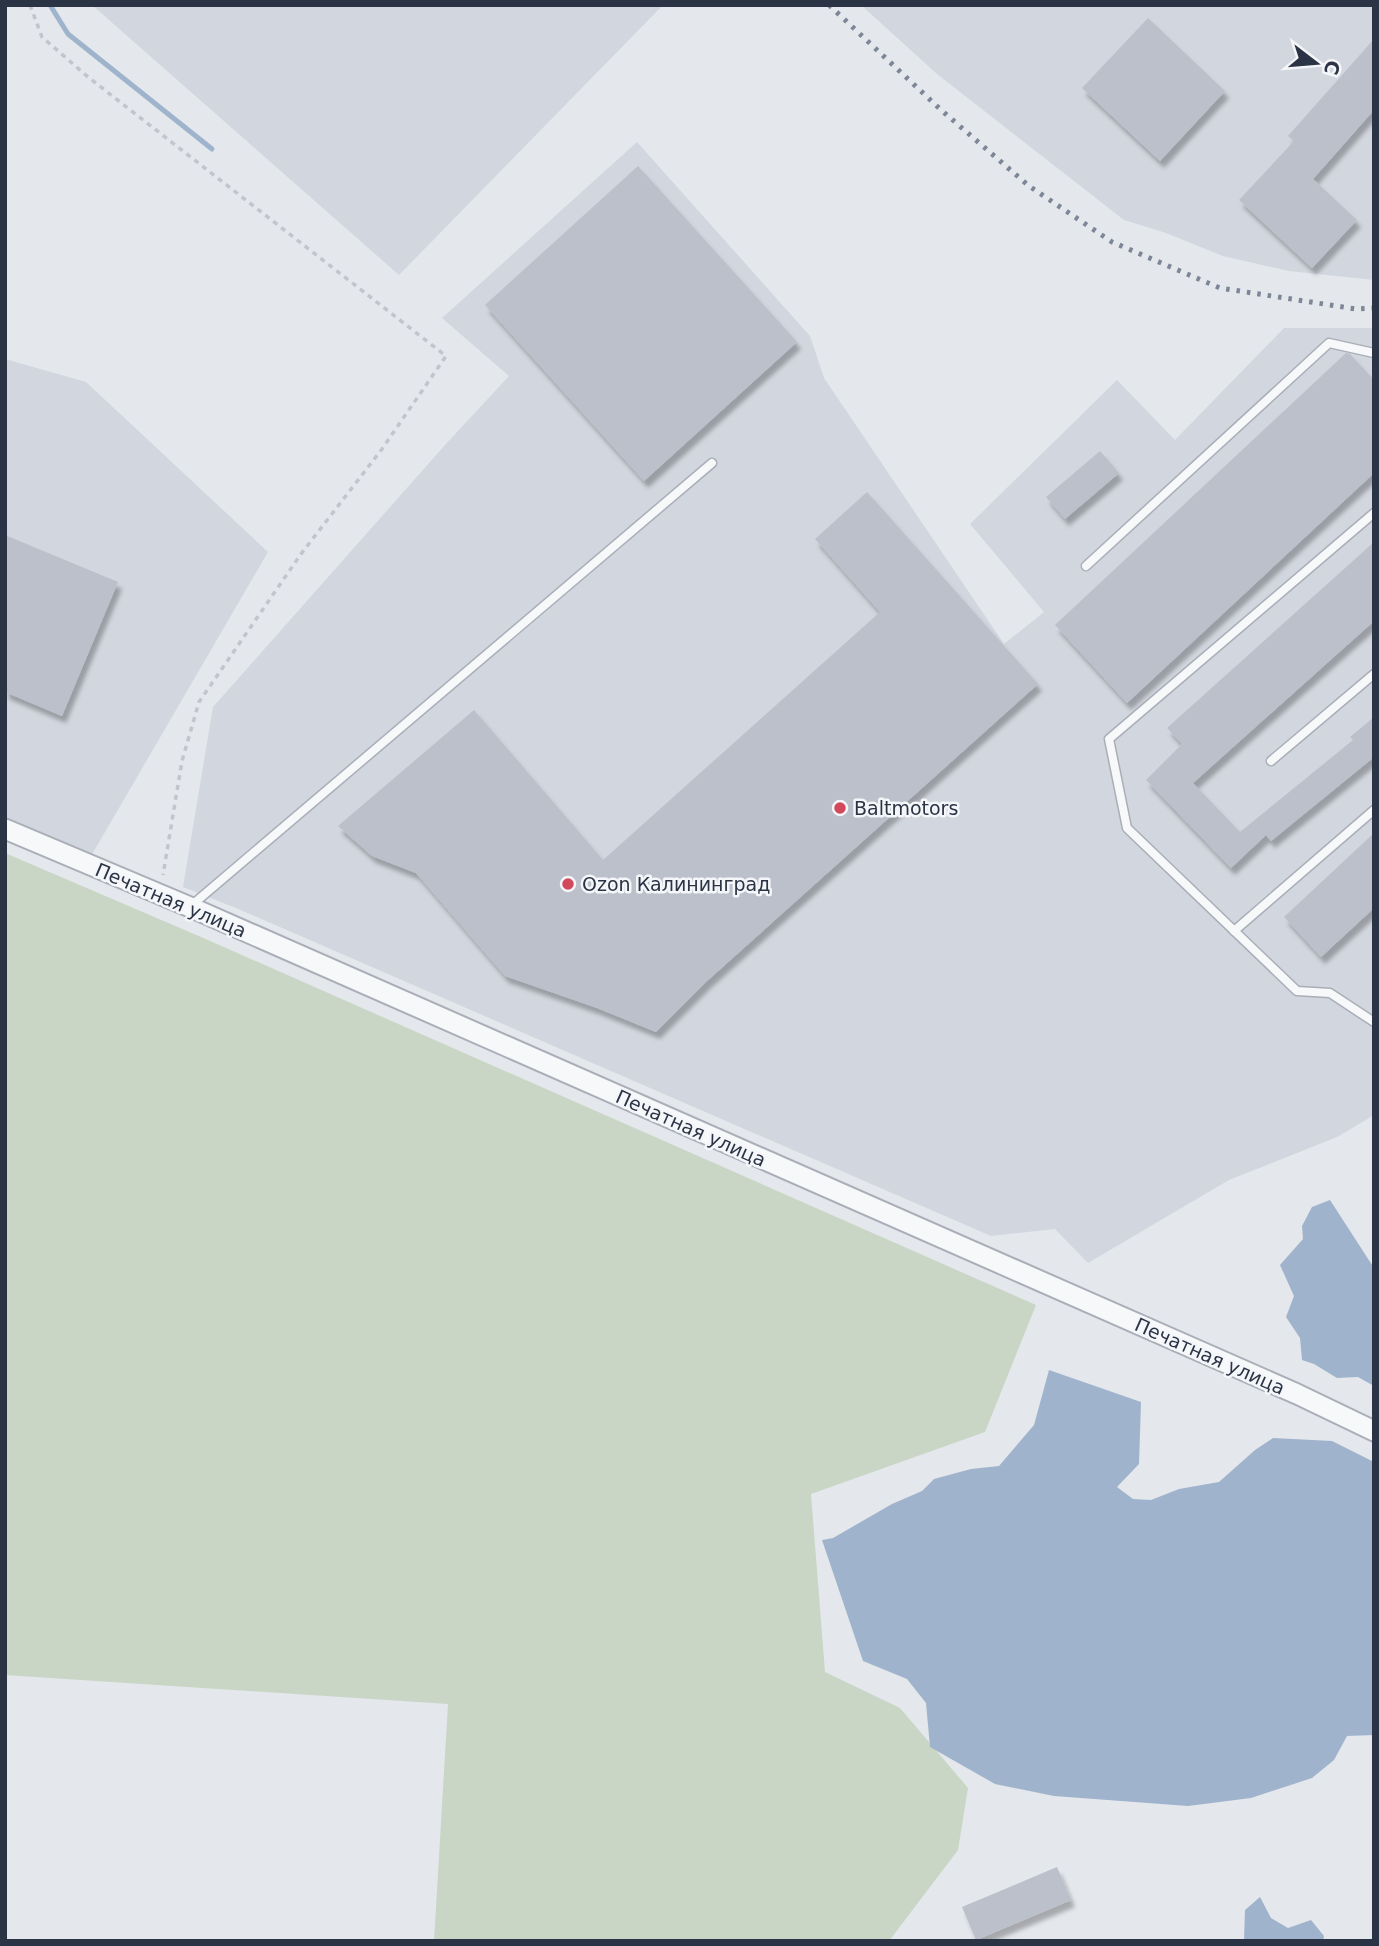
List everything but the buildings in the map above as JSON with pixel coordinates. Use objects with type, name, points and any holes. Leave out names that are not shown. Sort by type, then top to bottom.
[{"type":"street","name":"Печатная улица","points":[[5,829],[190,907],[1297,1394],[1374,1432]]},
{"type":"lane","points":[[1086,566],[1329,343],[1374,353]]},
{"type":"lane","points":[[190,907],[712,463]]},
{"type":"lane","points":[[1374,513],[1109,739],[1127,828],[1297,991],[1330,993],[1374,1022]]},
{"type":"lane","points":[[1271,761],[1374,674]]},
{"type":"lane","points":[[1234,931],[1374,810]]},
{"type":"path","points":[[30,5],[42,37],[88,77],[446,356],[383,449],[301,554],[199,702],[182,761],[160,895]]},
{"type":"shaded area","points":[[92,5],[663,5],[399,275]]},
{"type":"shaded area","points":[[861,5],[1374,5],[1374,280],[1289,271],[1223,256],[1166,233],[1124,220],[937,74]]},
{"type":"shaded area","points":[[637,142],[810,336],[824,378],[1004,644],[1044,612],[970,524],[1117,380],[1175,440],[1284,328],[1374,328],[1374,1115],[1337,1137],[1229,1180],[1088,1263],[1055,1229],[991,1236],[183,887],[213,707],[509,376],[442,318]]},
{"type":"shaded area","points":[[5,359],[86,382],[268,552],[87,863],[5,827]]},
{"type":"green space","points":[[5,853],[1036,1305],[985,1432],[811,1494],[825,1672],[900,1708],[968,1788],[958,1850],[889,1941],[434,1941],[448,1704],[5,1675]]},
{"type":"water","points":[[1330,1200],[1374,1268],[1374,1386],[1358,1377],[1337,1378],[1302,1360],[1300,1338],[1286,1317],[1294,1296],[1280,1265],[1303,1239],[1302,1226],[1312,1207]]},
{"type":"water","points":[[1049,1370],[1141,1402],[1139,1464],[1117,1487],[1133,1499],[1151,1500],[1179,1489],[1219,1482],[1273,1438],[1332,1441],[1374,1462],[1374,1735],[1347,1736],[1334,1760],[1312,1778],[1251,1798],[1188,1806],[1054,1796],[995,1784],[930,1747],[926,1703],[907,1679],[863,1661],[822,1540],[833,1538],[892,1504],[922,1491],[934,1479],[971,1469],[999,1466],[1034,1425]]},
{"type":"water","points":[[1260,1897],[1271,1918],[1288,1928],[1311,1920],[1324,1936],[1323,1941],[1244,1941],[1245,1910]]},
{"type":"waterway","points":[[50,5],[68,34],[212,149]]},
{"type":"railway","points":[[829,5],[940,109],[1029,186],[1112,242],[1220,288],[1356,309],[1374,308]]},
{"type":"place","name":"Baltmotors","points":[[840,808]]},
{"type":"place","name":"Ozon Калининград","points":[[568,884]]}]
